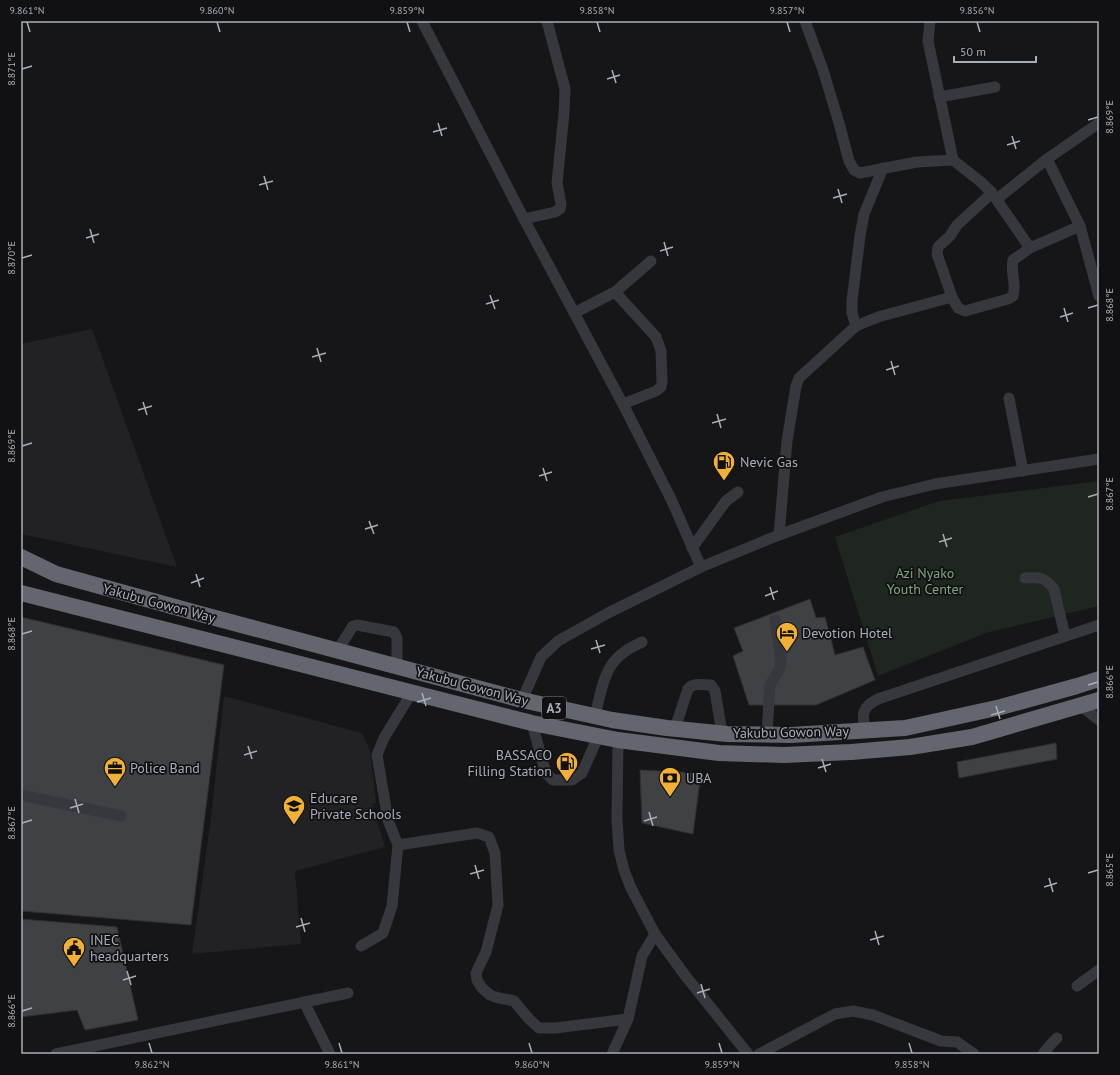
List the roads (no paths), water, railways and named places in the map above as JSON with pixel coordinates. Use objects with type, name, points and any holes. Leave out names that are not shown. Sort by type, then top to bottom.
[{"type":"highway","name":"Yakubu Gowon Way","points":[[21,557],[56,574],[522,700],[612,720],[675,728],[722,733],[791,735],[905,728],[1001,708],[1099,679]]},
{"type":"highway","name":"Yakubu Gowon Way","points":[[21,593],[532,723],[598,737],[719,753],[784,755],[851,752],[910,747],[972,737],[1099,700]]},
{"type":"highway","points":[[882,730],[882,750]]},
{"type":"street","points":[[422,21],[524,219],[623,404],[671,499],[701,567]]},
{"type":"street","points":[[524,219],[555,212],[560,209],[561,204],[557,183],[565,89],[547,21]]},
{"type":"street","points":[[805,21],[823,70],[849,161],[854,170],[860,173],[917,162],[953,160]]},
{"type":"street","points":[[930,21],[928,41],[953,160],[982,182],[995,196],[1030,248]]},
{"type":"street","points":[[939,97],[995,87]]},
{"type":"street","points":[[1080,226],[1030,248],[1013,260],[1014,296],[965,311],[958,308],[952,297],[937,254],[938,247],[950,236],[957,225],[995,196],[1099,123]]},
{"type":"street","points":[[1047,159],[1080,226],[1099,296]]},
{"type":"street","points":[[856,326],[852,313],[852,300],[860,236],[864,214],[883,168]]},
{"type":"street","points":[[574,313],[615,292],[650,261]]},
{"type":"street","points":[[615,292],[656,337],[661,352],[662,382],[660,387],[656,391],[623,404]]},
{"type":"street","points":[[780,535],[787,441],[798,378],[856,326],[884,315],[952,297]]},
{"type":"street","points":[[1009,398],[1023,471]]},
{"type":"street","points":[[522,700],[541,657],[558,640],[608,613],[701,567],[780,535],[882,497],[935,484],[1099,459]]},
{"type":"street","points":[[692,548],[726,501],[738,492]]},
{"type":"street","points":[[1025,578],[1039,577],[1050,582],[1054,589],[1064,636]]},
{"type":"street","points":[[767,734],[770,685],[780,668],[781,662],[775,620]]},
{"type":"street","points":[[337,651],[353,626],[357,625],[394,632],[397,638],[397,666]]},
{"type":"street","points":[[866,731],[863,720],[864,711],[868,704],[878,698],[1099,625]]},
{"type":"street","points":[[595,716],[606,674],[623,653],[642,642]]},
{"type":"street","points":[[675,728],[690,686],[711,685],[715,691],[722,733]]},
{"type":"street","points":[[361,946],[383,933],[392,906],[398,845],[388,820],[377,755],[384,738],[412,692]]},
{"type":"street","points":[[1081,706],[1099,720]]},
{"type":"street","points":[[532,723],[544,767],[547,774],[553,780],[572,780],[578,777],[582,773],[598,737]]},
{"type":"street","points":[[618,740],[617,819],[619,850],[624,870],[631,888],[655,934],[684,974],[748,1054]]},
{"type":"street","points":[[21,795],[121,816]]},
{"type":"street","points":[[398,845],[477,833],[489,837],[495,853],[498,905],[486,952],[476,973],[477,980],[482,988],[490,995],[514,1001],[529,1019],[539,1028],[555,1028],[628,1019]]},
{"type":"street","points":[[612,1054],[628,1019],[642,956],[655,934]]},
{"type":"street","points":[[1077,986],[1099,970]]},
{"type":"street","points":[[56,1054],[348,993]]},
{"type":"street","points":[[304,1002],[330,1054]]},
{"type":"street","points":[[759,1054],[835,1014],[852,1011],[873,1015],[941,1041],[957,1042],[974,1054]]},
{"type":"street","points":[[1043,1054],[1057,1038]]},
{"type":"place","name":"Nevic Gas","points":[[724,482]]},
{"type":"place","name":"Devotion Hotel","points":[[787,652]]},
{"type":"place","name":"BASSACO Filling Station","points":[[567,782]]},
{"type":"place","name":"Police Band","points":[[115,788]]},
{"type":"place","name":"UBA","points":[[670,798]]},
{"type":"place","name":"Educare Private Schools","points":[[294,826]]},
{"type":"place","name":"INEC headquarters","points":[[74,968]]},
{"type":"park label","name":"Azi Nyako Youth Center","points":[[925,582]]}]
